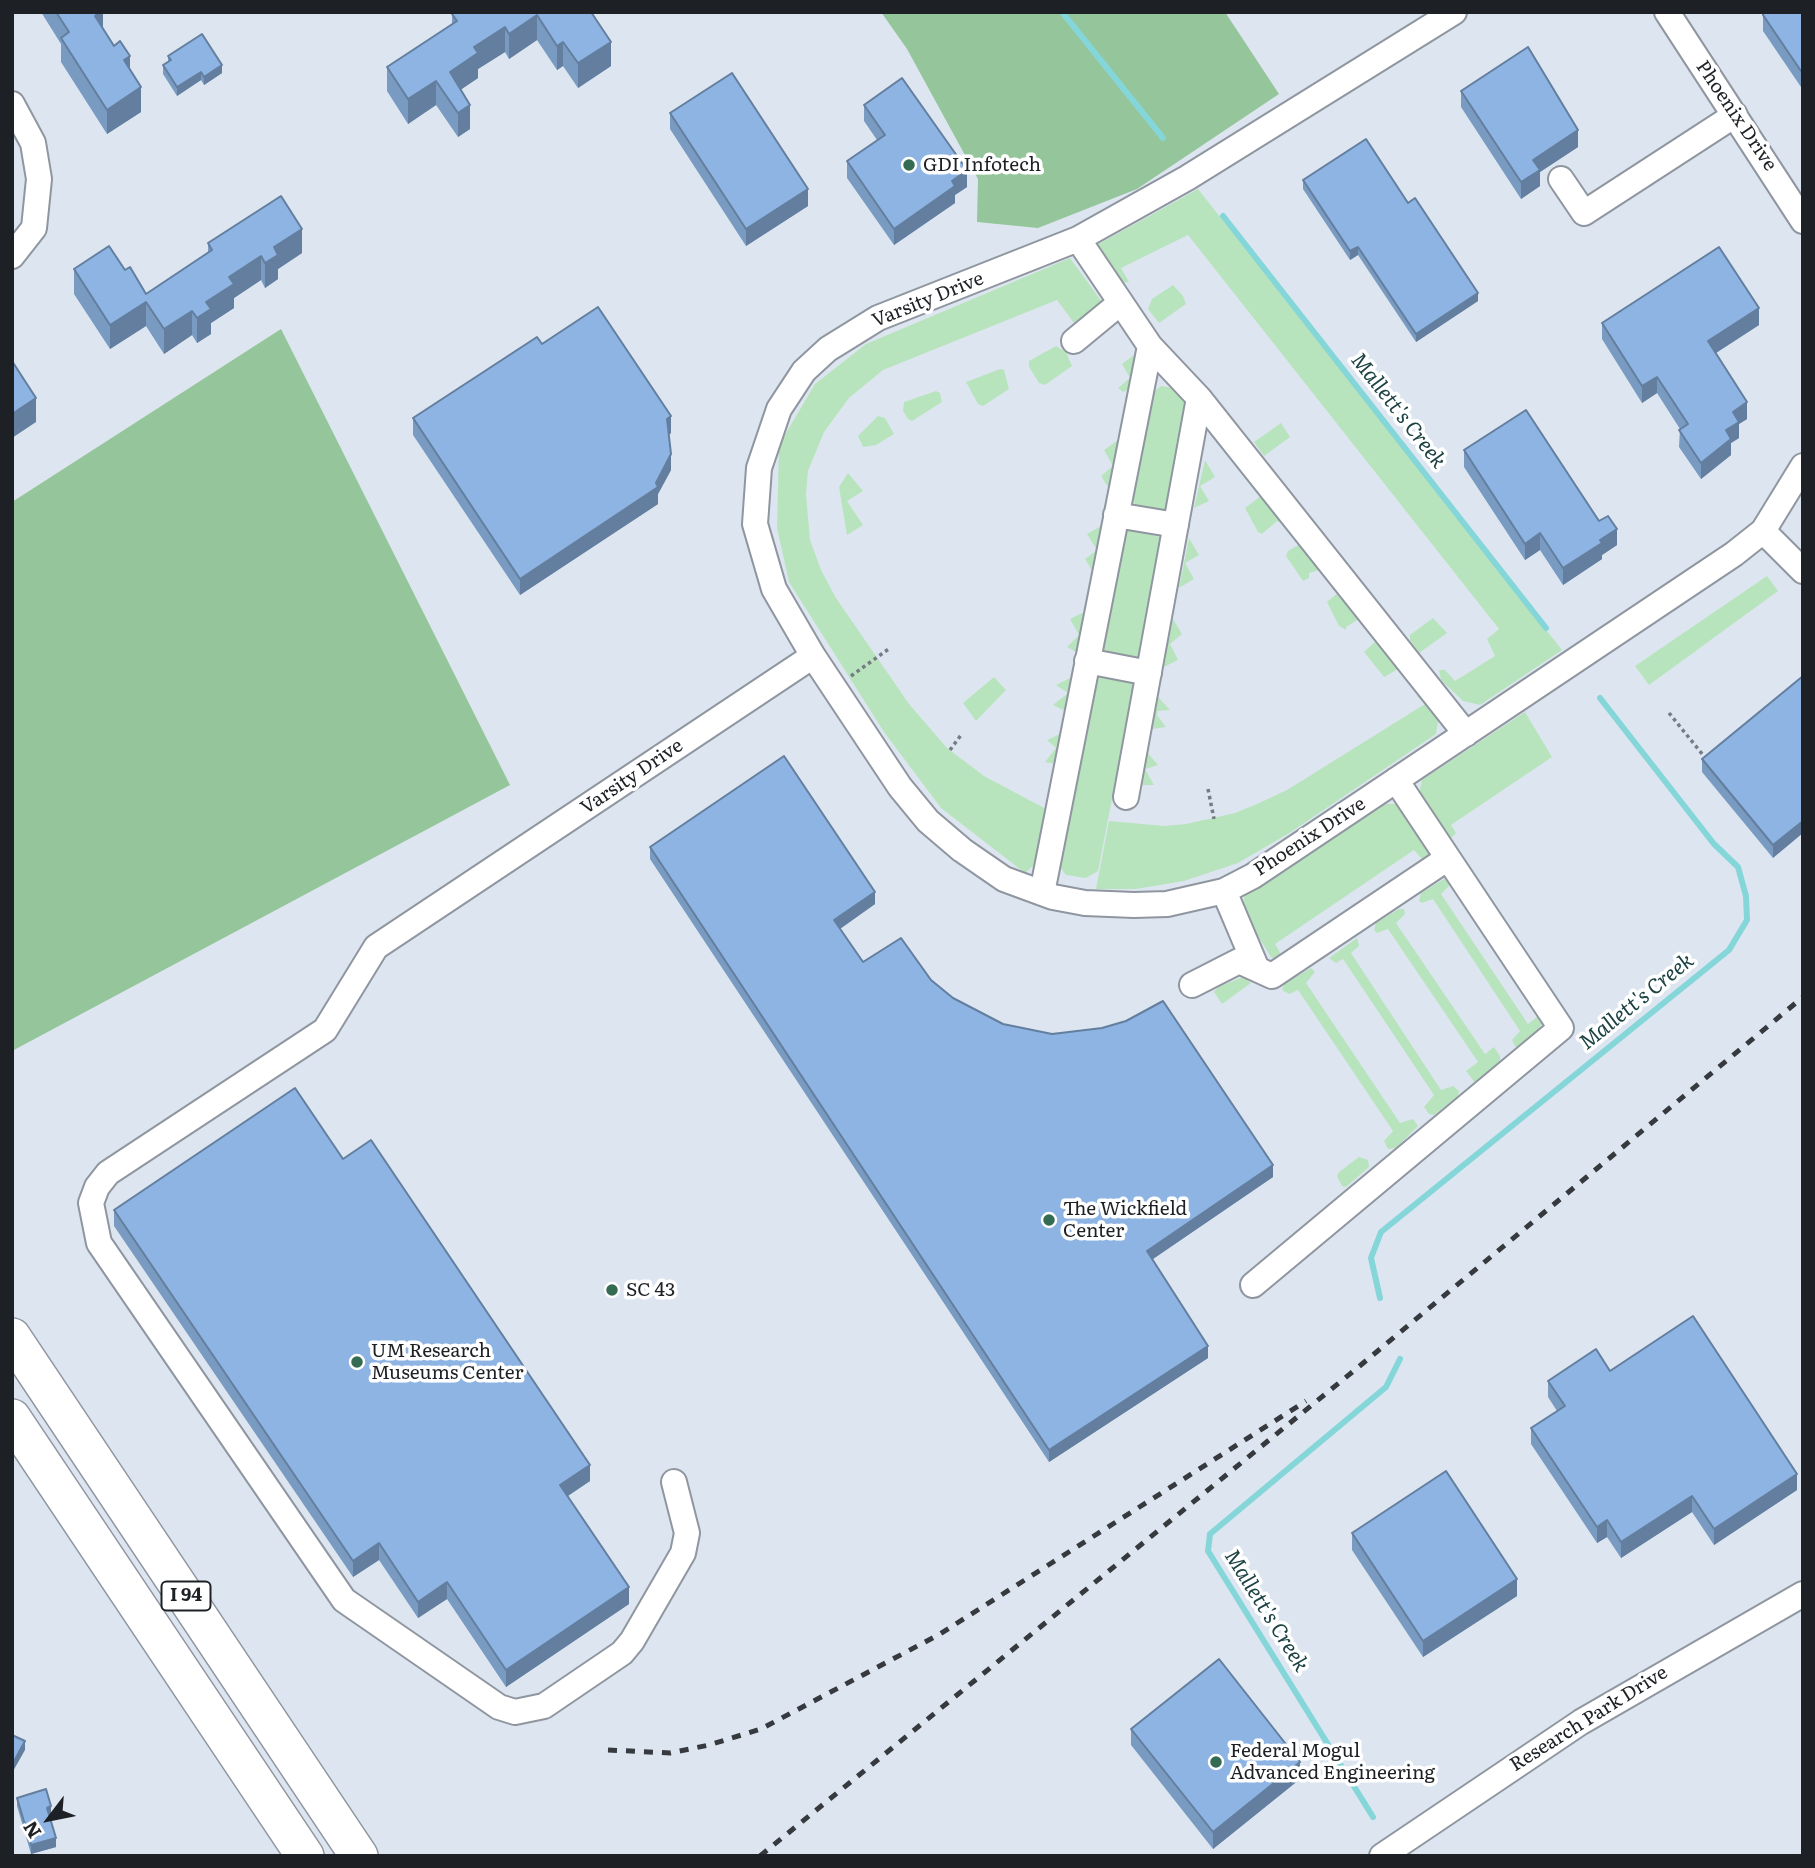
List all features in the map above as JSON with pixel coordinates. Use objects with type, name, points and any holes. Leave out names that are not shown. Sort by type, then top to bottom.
[{"type":"highway","name":"I 94","points":[[12,1336],[359,1856]]},
{"type":"highway","name":"I 94","points":[[12,1418],[305,1856]]},
{"type":"street","name":"Varsity Drive","points":[[674,1482],[685,1516],[687,1533],[683,1553],[632,1641],[622,1653],[544,1706],[515,1712],[499,1707],[344,1600],[99,1243],[91,1203],[97,1187],[108,1172],[325,1030],[376,947],[813,656],[774,589],[755,524],[759,468],[779,409],[804,371],[828,349],[878,318],[1078,239],[1187,178],[1454,12]]},
{"type":"street","name":"Phoenix Drive","points":[[1667,12],[1803,221]]},
{"type":"street","points":[[12,104],[33,143],[39,179],[34,228],[12,256]]},
{"type":"street","points":[[1561,179],[1584,213],[1735,115]]},
{"type":"street","points":[[1078,239],[1150,346],[1199,398],[1466,734]]},
{"type":"street","points":[[1074,341],[1119,303]]},
{"type":"street","points":[[1042,892],[1150,346]]},
{"type":"street","points":[[1126,797],[1199,398]]},
{"type":"street","name":"Phoenix Drive","points":[[813,656],[900,787],[928,821],[962,850],[1003,879],[1085,903],[1167,904],[1224,891],[1253,876],[1734,554],[1763,531],[1803,466]]},
{"type":"street","points":[[1116,515],[1176,525]]},
{"type":"street","points":[[1763,531],[1803,571]]},
{"type":"street","points":[[1087,661],[1149,673]]},
{"type":"street","points":[[1253,1285],[1560,1028],[1396,780]]},
{"type":"street","points":[[1192,985],[1239,961],[1272,976],[1447,858]]},
{"type":"street","points":[[1224,891],[1257,969]]},
{"type":"street","name":"Research Park Drive","points":[[1382,1856],[1581,1721],[1803,1594]]},
{"type":"path","points":[[849,677],[890,648]]},
{"type":"path","points":[[1669,713],[1703,755]]},
{"type":"path","points":[[950,750],[961,735]]},
{"type":"path","points":[[1208,789],[1214,819]]},
{"type":"green space","points":[[881,12],[1225,12],[1279,94],[1137,189],[1038,228],[977,222],[978,179],[907,49]]},
{"type":"green space","points":[[1198,189],[1562,650],[1480,705],[1463,701],[1441,680],[1439,670],[1445,670],[1455,681],[1495,656],[1487,639],[1499,629],[1188,235],[1121,268],[1129,282],[1122,283],[1107,266],[1097,245]]},
{"type":"green space","points":[[1070,258],[1105,306],[1074,323],[1057,300],[883,370],[849,398],[824,432],[808,471],[806,494],[810,540],[821,570],[836,598],[909,704],[947,748],[984,776],[1048,810],[1039,852],[1033,866],[1025,873],[941,808],[884,732],[789,582],[777,528],[779,445],[815,384],[866,344]]},
{"type":"green space","points":[[1173,285],[1186,304],[1159,323],[1148,309],[1152,299]]},
{"type":"green space","points":[[281,329],[510,785],[12,1051],[12,502]]},
{"type":"green space","points":[[1056,346],[1066,352],[1072,366],[1045,385],[1039,383],[1029,367],[1029,361]]},
{"type":"green space","points":[[1134,355],[1131,388],[1123,392],[1118,388],[1130,378],[1122,364]]},
{"type":"green space","points":[[1000,369],[1004,370],[1009,389],[983,406],[978,404],[966,382]]},
{"type":"green space","points":[[1161,386],[1179,389],[1190,401],[1170,509],[1164,513],[1136,507],[1132,497],[1153,392]]},
{"type":"green space","points":[[936,391],[940,393],[942,402],[912,421],[908,419],[903,411],[904,402]]},
{"type":"green space","points":[[878,416],[885,418],[894,434],[876,445],[863,447],[858,436]]},
{"type":"green space","points":[[1281,423],[1290,437],[1264,456],[1254,442]]},
{"type":"green space","points":[[1118,440],[1110,488],[1101,476],[1113,466],[1104,450]]},
{"type":"green space","points":[[1205,460],[1215,477],[1200,486],[1209,501],[1194,508]]},
{"type":"green space","points":[[848,473],[863,491],[847,501],[863,525],[847,535],[839,487]]},
{"type":"green space","points":[[1265,493],[1282,518],[1281,523],[1277,521],[1262,534],[1258,532],[1245,508]]},
{"type":"green space","points":[[1101,526],[1094,570],[1085,559],[1097,550],[1087,534]]},
{"type":"green space","points":[[1130,529],[1163,538],[1140,661],[1106,654],[1104,650],[1126,532]]},
{"type":"green space","points":[[1189,538],[1199,555],[1185,563],[1194,579],[1179,588]]},
{"type":"green space","points":[[1300,544],[1322,569],[1309,573],[1309,578],[1303,581],[1286,556],[1288,551]]},
{"type":"green space","points":[[1767,576],[1778,591],[1649,685],[1635,666]]},
{"type":"green space","points":[[1340,591],[1359,619],[1346,627],[1346,630],[1339,626],[1327,602]]},
{"type":"green space","points":[[1085,614],[1076,652],[1067,647],[1079,635],[1070,619]]},
{"type":"green space","points":[[1433,618],[1447,633],[1419,653],[1410,640],[1410,635]]},
{"type":"green space","points":[[1173,619],[1182,634],[1170,644],[1178,660],[1162,668]]},
{"type":"green space","points":[[1377,640],[1399,665],[1398,669],[1384,677],[1364,652]]},
{"type":"green space","points":[[1102,676],[1133,683],[1134,686],[1098,871],[1086,878],[1066,875],[1060,867],[1097,680]]},
{"type":"green space","points":[[994,677],[1006,690],[976,721],[963,703]]},
{"type":"green space","points":[[1070,678],[1073,680],[1065,711],[1053,705],[1068,693],[1056,685]]},
{"type":"green space","points":[[1415,687],[1439,715],[1436,734],[1291,832],[1238,863],[1184,881],[1136,889],[1096,889],[1109,821],[1165,826],[1186,824],[1235,813],[1257,804],[1287,790],[1425,704],[1418,697]]},
{"type":"green space","points":[[1158,697],[1170,710],[1158,711],[1157,715],[1166,727],[1152,729]]},
{"type":"green space","points":[[1525,712],[1552,757],[1451,825],[1456,833],[1450,839],[1419,794],[1422,780]]},
{"type":"green space","points":[[1062,733],[1056,764],[1045,762],[1056,748],[1047,740]]},
{"type":"green space","points":[[1147,752],[1158,765],[1145,769],[1154,785],[1141,785]]},
{"type":"green space","points":[[1385,804],[1396,804],[1407,818],[1434,854],[1429,861],[1423,860],[1414,850],[1275,944],[1282,956],[1276,960],[1271,957],[1242,910],[1245,893]]},
{"type":"green space","points":[[1444,879],[1449,880],[1450,885],[1441,894],[1528,1024],[1537,1017],[1543,1023],[1525,1045],[1517,1050],[1512,1040],[1520,1031],[1433,899],[1422,903],[1419,901],[1421,893]]},
{"type":"green space","points":[[1399,909],[1404,909],[1405,914],[1396,923],[1485,1054],[1494,1047],[1500,1056],[1500,1061],[1476,1084],[1466,1071],[1478,1062],[1388,929],[1377,933],[1374,930],[1376,923]]},
{"type":"green space","points":[[1357,938],[1359,946],[1351,953],[1441,1090],[1453,1086],[1459,1091],[1458,1096],[1434,1115],[1429,1114],[1424,1107],[1434,1095],[1343,959],[1336,963],[1329,958]]},
{"type":"green space","points":[[1311,968],[1315,972],[1306,983],[1400,1123],[1413,1119],[1418,1126],[1396,1148],[1388,1149],[1384,1141],[1393,1131],[1298,990],[1289,994],[1282,990],[1284,984]]},
{"type":"green space","points":[[1243,977],[1251,983],[1222,1004],[1214,992],[1218,987]]},
{"type":"green space","points":[[1359,1157],[1368,1160],[1369,1167],[1346,1187],[1342,1186],[1337,1176],[1339,1172]]},
{"type":"building","points":[[56,12],[100,12],[95,16],[114,46],[120,41],[130,56],[124,60],[141,87],[107,110],[61,38],[69,32]]},
{"type":"building","points":[[591,12],[611,42],[578,63],[563,42],[557,46],[537,15],[509,34],[505,27],[474,47],[478,53],[450,72],[470,105],[458,113],[436,81],[408,99],[387,67],[457,21],[452,14]]},
{"type":"building","points":[[1763,12],[1803,12],[1803,74],[1763,15]]},
{"type":"building","points":[[202,34],[222,65],[204,77],[201,72],[177,87],[163,65],[171,60],[168,56]]},
{"type":"building","points":[[1528,47],[1578,130],[1533,160],[1540,170],[1521,182],[1461,91]]},
{"type":"building","points":[[732,73],[808,189],[746,229],[670,113]]},
{"type":"building","name":"GDI Infotech","points":[[902,78],[967,170],[952,181],[955,186],[894,229],[847,161],[885,135],[864,105]]},
{"type":"building","points":[[1366,139],[1408,203],[1415,198],[1478,293],[1416,334],[1358,247],[1350,251],[1303,180]]},
{"type":"building","points":[[281,196],[302,229],[274,247],[278,255],[265,263],[261,256],[229,277],[234,284],[206,302],[211,309],[197,318],[192,311],[164,329],[146,302],[110,325],[74,269],[109,246],[125,270],[130,267],[146,294],[212,250],[208,243]]},
{"type":"building","points":[[1719,247],[1759,308],[1708,341],[1747,402],[1733,412],[1739,422],[1726,430],[1731,439],[1701,463],[1679,430],[1688,424],[1657,377],[1642,386],[1602,323]]},
{"type":"building","points":[[598,307],[671,416],[667,419],[671,454],[656,483],[658,487],[520,579],[413,418],[537,337],[542,344]]},
{"type":"building","points":[[12,361],[36,398],[12,414]]},
{"type":"building","points":[[1526,410],[1599,521],[1608,516],[1617,529],[1600,540],[1602,543],[1563,568],[1540,533],[1525,544],[1464,450]]},
{"type":"building","points":[[1803,676],[1803,821],[1773,845],[1702,759]]},
{"type":"building","name":"The Wickfield Center","points":[[784,756],[875,892],[834,920],[863,962],[901,938],[931,980],[953,998],[1003,1024],[1052,1034],[1102,1028],[1126,1021],[1163,1001],[1273,1165],[1147,1251],[1208,1346],[1049,1450],[650,847]]},
{"type":"building","name":"UM Research Museums Center","points":[[295,1088],[343,1159],[371,1140],[590,1465],[560,1485],[629,1587],[506,1670],[447,1582],[418,1602],[379,1543],[353,1561],[114,1210]]},
{"type":"building","points":[[1693,1316],[1797,1474],[1714,1529],[1692,1496],[1621,1542],[1607,1520],[1597,1527],[1531,1428],[1565,1406],[1548,1381],[1596,1349],[1610,1371]]},
{"type":"building","points":[[1446,1471],[1517,1579],[1423,1641],[1352,1533]]},
{"type":"building","name":"Federal Mogul Advanced Engineering","points":[[1219,1659],[1300,1762],[1213,1832],[1131,1729]]},
{"type":"building","points":[[12,1735],[25,1741],[12,1765]]},
{"type":"building","points":[[46,1789],[51,1806],[47,1808],[56,1838],[31,1845],[17,1798]]},
{"type":"waterway","name":"Mallett's Creek","points":[[1062,12],[1163,138]]},
{"type":"waterway","name":"Mallett's Creek","points":[[1223,216],[1546,628]]},
{"type":"waterway","name":"Mallett's Creek","points":[[1380,1298],[1371,1258],[1381,1232],[1729,950],[1747,920],[1746,896],[1738,867],[1714,844],[1600,698]]},
{"type":"waterway","name":"Mallett's Creek","points":[[1373,1817],[1208,1551],[1210,1534],[1386,1387],[1400,1359]]},
{"type":"railway","points":[[760,1856],[1356,1369],[1803,997]]},
{"type":"railway","points":[[608,1750],[670,1753],[709,1745],[761,1729],[940,1634],[1306,1401]]},
{"type":"place","name":"GDI Infotech","points":[[909,165]]},
{"type":"place","name":"The Wickfield Center","points":[[1049,1220]]},
{"type":"place","name":"SC 43","points":[[612,1290]]},
{"type":"place","name":"UM Research Museums Center","points":[[357,1362]]},
{"type":"place","name":"Federal Mogul Advanced Engineering","points":[[1216,1762]]}]
